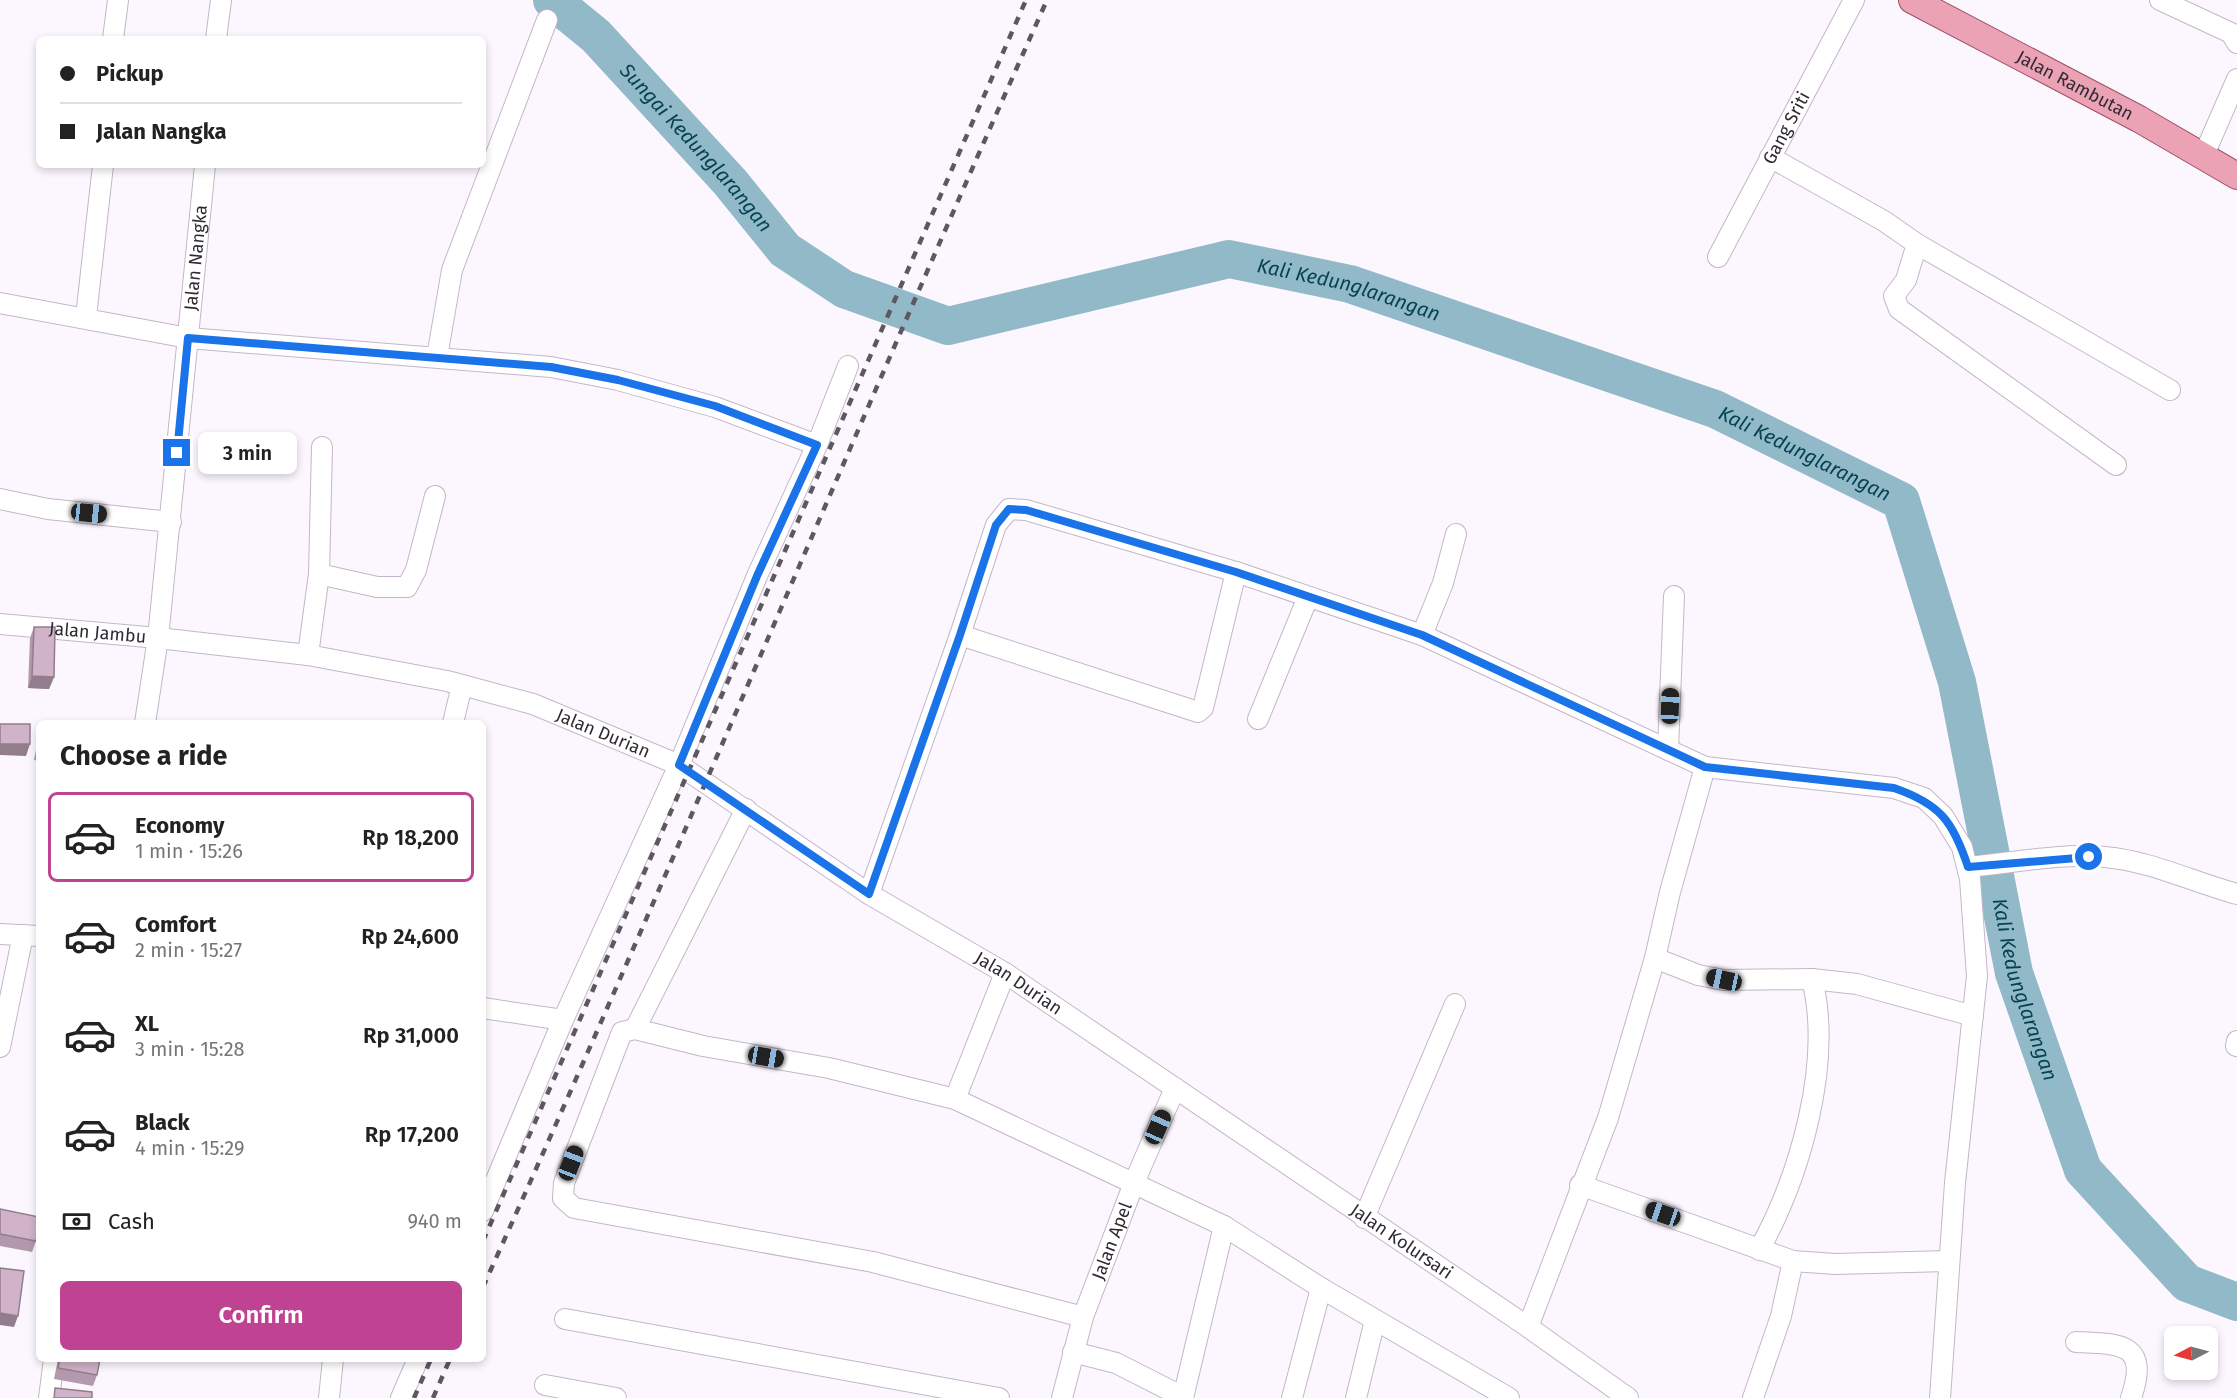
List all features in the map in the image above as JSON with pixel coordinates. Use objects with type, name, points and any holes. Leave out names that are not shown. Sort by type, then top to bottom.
[{"type":"main road","name":"Jalan Rambutan","points":[[1912,0],[2139,119],[2237,176]]},
{"type":"street","points":[[113,36],[118,0]]},
{"type":"street","points":[[216,36],[221,0]]},
{"type":"street","name":"Gang Sriti","points":[[1718,257],[1854,0]]},
{"type":"street","points":[[2160,0],[2231,33],[2237,43]]},
{"type":"street","points":[[437,357],[452,270],[547,20]]},
{"type":"street","points":[[2203,157],[2237,79]]},
{"type":"street","points":[[1770,157],[1884,221],[1917,244],[2169,390]]},
{"type":"street","points":[[86,317],[103,168]]},
{"type":"street","name":"Jalan Nangka","points":[[146,720],[171,522],[204,168]]},
{"type":"street","points":[[1917,244],[1906,280],[1894,296],[1899,309],[2115,465]]},
{"type":"street","points":[[0,303],[86,317],[188,338],[551,367],[618,380],[715,406],[817,445]]},
{"type":"street","points":[[486,1204],[563,1020],[679,765],[757,576],[817,445],[848,366]]},
{"type":"street","points":[[308,655],[319,574],[322,447]]},
{"type":"street","points":[[319,574],[376,587],[407,587],[416,570],[435,496]]},
{"type":"street","points":[[0,499],[48,509],[171,522]]},
{"type":"street","points":[[869,894],[996,525],[1009,509],[1026,510],[1236,572],[1422,635],[1705,767],[1894,788],[1924,798],[1943,816],[1973,867],[1977,976],[1948,1261],[1940,1398]]},
{"type":"street","points":[[1422,635],[1443,583],[1456,534]]},
{"type":"street","points":[[960,635],[1197,712],[1203,708],[1236,572]]},
{"type":"street","points":[[1668,750],[1674,596]]},
{"type":"street","points":[[1258,719],[1308,597]]},
{"type":"street","name":"Jalan Jambu","points":[[0,624],[158,638]]},
{"type":"street","name":"Jalan Durian","points":[[158,638],[308,655],[462,685],[533,704],[679,765],[746,808],[999,986],[1175,1088]]},
{"type":"street","points":[[454,720],[462,685]]},
{"type":"street","points":[[1528,1327],[1580,1185],[1608,1118],[1655,958],[1670,892],[1705,767]]},
{"type":"street","points":[[635,1029],[746,808]]},
{"type":"street","points":[[1973,867],[2048,859],[2105,857],[2138,863],[2237,894]]},
{"type":"street","points":[[0,934],[31,935],[0,1047]]},
{"type":"street","points":[[1655,958],[1698,975],[1724,980],[1812,979],[1857,984],[1973,1016]]},
{"type":"street","points":[[1759,1250],[1783,1200],[1805,1138],[1813,1091],[1818,1038],[1816,993],[1812,979]]},
{"type":"street","points":[[955,1099],[999,986]]},
{"type":"street","points":[[1364,1218],[1455,1004]]},
{"type":"street","points":[[486,1008],[563,1020]]},
{"type":"street","points":[[1083,1317],[873,1262],[574,1208],[563,1198],[564,1183],[615,1045],[622,1032],[635,1029],[703,1046],[829,1068],[955,1099],[1137,1176],[1224,1226],[1320,1288],[1509,1398]]},
{"type":"street","name":"Jalan Apel","points":[[1062,1398],[1083,1317],[1137,1176],[1175,1088]]},
{"type":"street","name":"Jalan Kolursari","points":[[1175,1088],[1528,1327],[1628,1398]]},
{"type":"street","points":[[1580,1185],[1793,1261],[1835,1264],[1948,1261]]},
{"type":"street","points":[[1073,1352],[1116,1364],[1183,1397],[1224,1226]]},
{"type":"street","points":[[1753,1398],[1781,1316],[1793,1261]]},
{"type":"street","points":[[1292,1398],[1320,1288]]},
{"type":"street","points":[[565,1319],[999,1398]]},
{"type":"street","points":[[1356,1398],[1375,1320]]},
{"type":"street","points":[[2076,1342],[2112,1343],[2129,1348],[2138,1368],[2131,1398]]},
{"type":"street","points":[[49,1398],[54,1362]]},
{"type":"street","points":[[329,1398],[333,1362]]},
{"type":"street","points":[[401,1398],[417,1362]]},
{"type":"street","points":[[545,1385],[616,1398]]},
{"type":"building","points":[[34,627],[55,627],[54,677],[32,676]]},
{"type":"building","points":[[0,724],[30,724],[30,744],[0,744]]},
{"type":"building","points":[[0,1209],[36,1216],[36,1241],[0,1234]]},
{"type":"building","points":[[0,1268],[24,1271],[18,1316],[0,1313]]},
{"type":"building","points":[[59,1362],[99,1362],[97,1375],[58,1368]]},
{"type":"building","points":[[55,1388],[92,1392],[92,1398],[54,1398]]},
{"type":"waterway","name":"Kali Kedunglarangan","points":[[552,0],[596,36],[730,182],[785,250],[844,289],[948,326],[1229,259],[1350,284],[1715,409],[1901,501],[1957,682],[2014,973],[2083,1170],[2187,1283],[2237,1302]]},
{"type":"railway","points":[[486,1234],[1026,0]]},
{"type":"railway","points":[[486,1280],[626,966],[905,321],[1047,0]]},
{"type":"railway","points":[[414,1398],[430,1362]]},
{"type":"railway","points":[[433,1398],[449,1362]]},
{"type":"route","points":[[177,453],[188,338],[551,367],[618,380],[715,406],[817,445],[757,576],[679,765],[869,894],[996,525],[1009,509],[1026,510],[1236,572],[1422,635],[1705,767],[1894,788],[1924,798],[1943,816],[1956,836],[1968,867],[2073,856],[2089,857]]},
{"type":"water label","name":"Sungai Kedunglarangan","points":[[696,148]]}]
